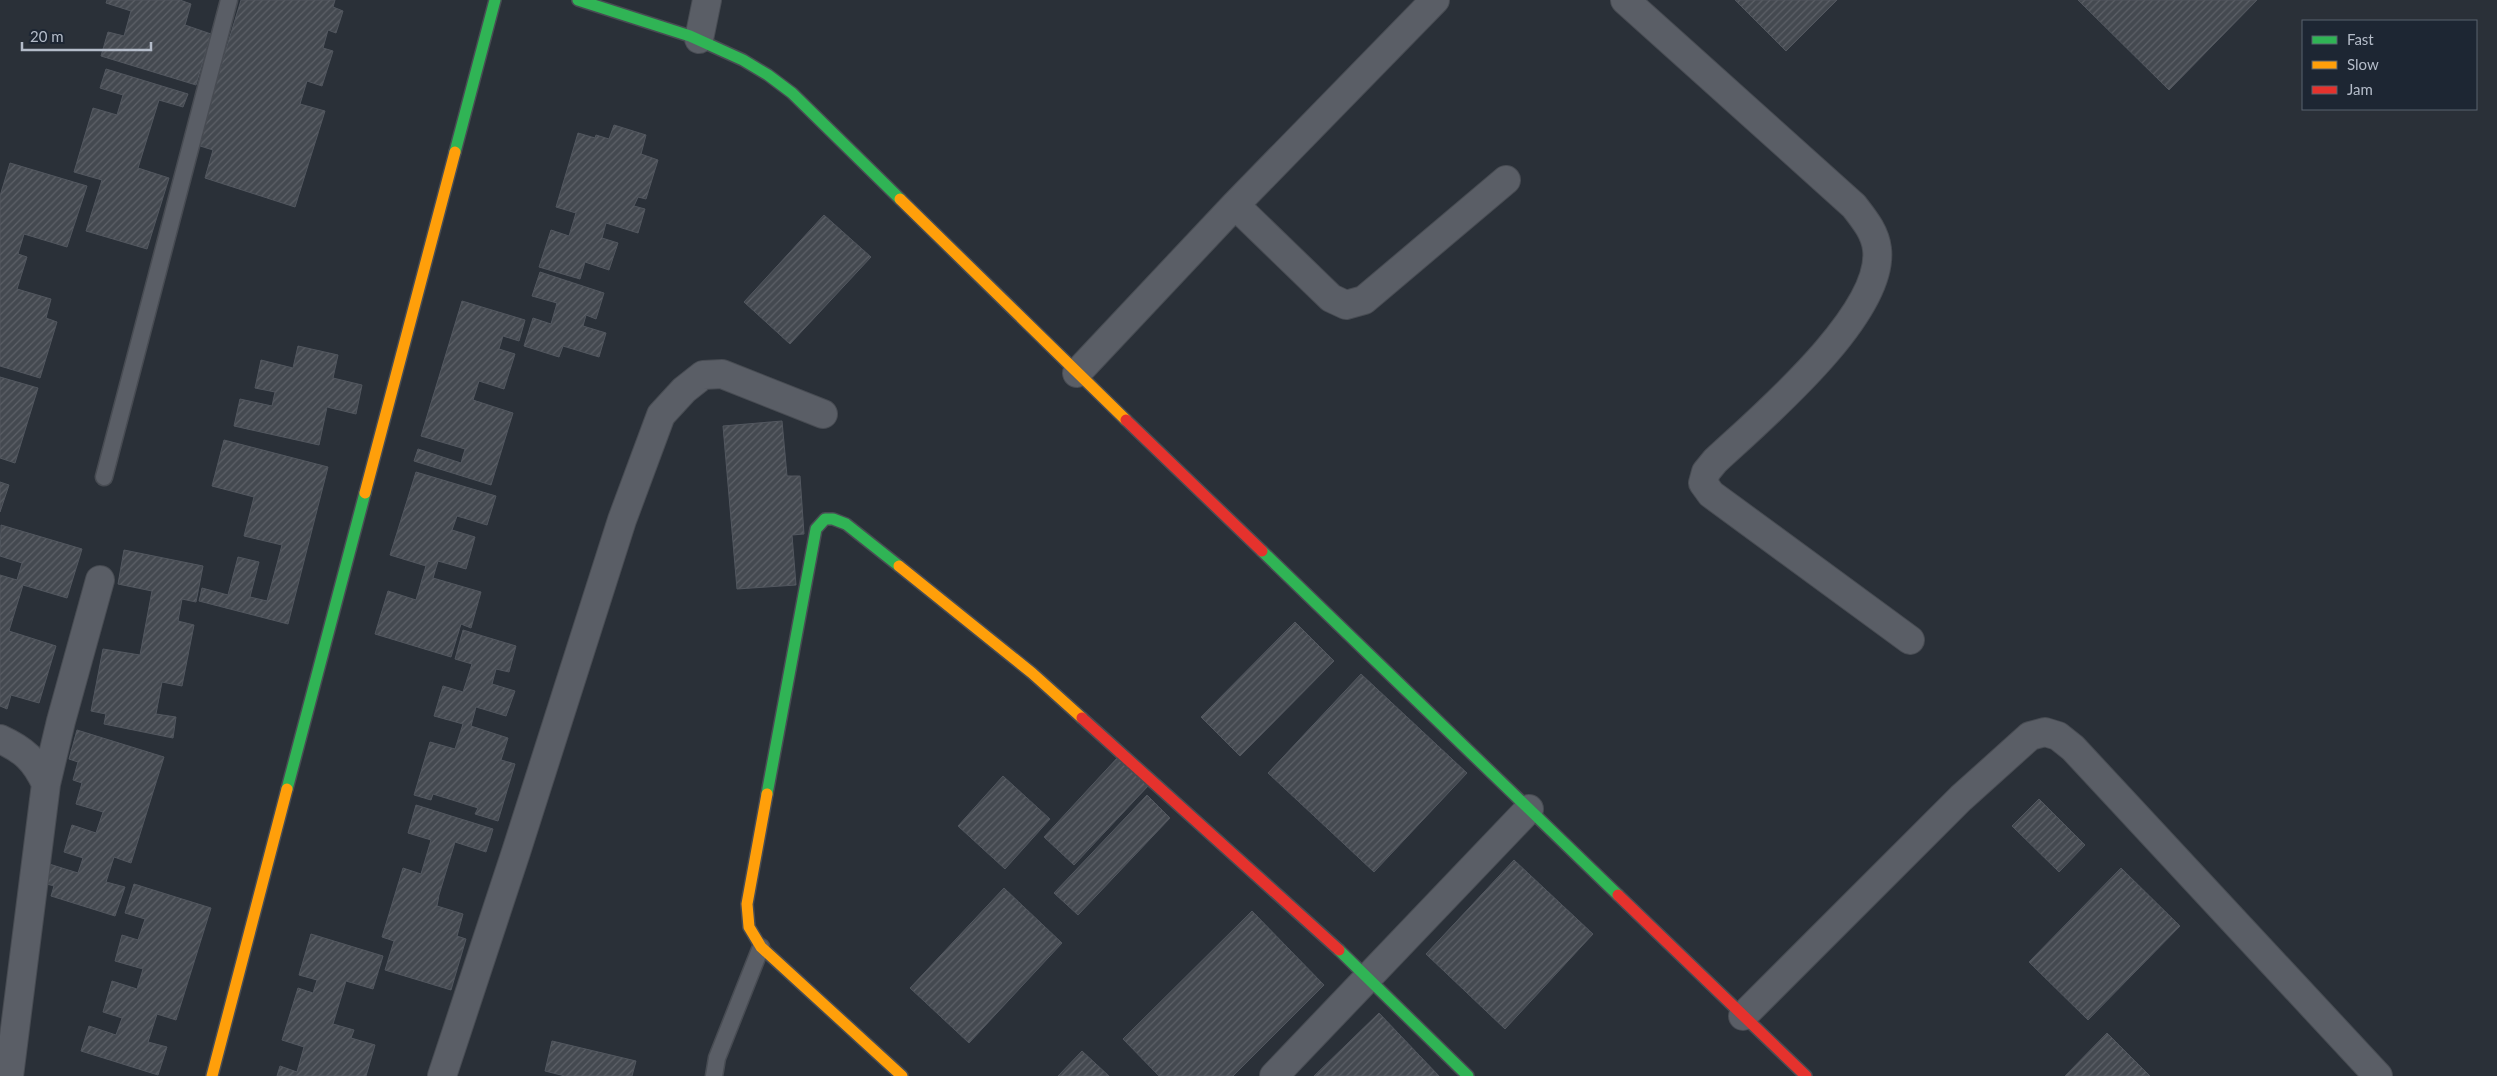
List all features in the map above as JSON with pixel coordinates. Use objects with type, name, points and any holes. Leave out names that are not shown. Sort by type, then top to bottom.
[{"type":"street","points":[[212,1076],[495,0]]},
{"type":"street","points":[[578,0],[699,39],[769,74],[792,93],[1078,373],[1806,1076]]},
{"type":"street","points":[[699,39],[707,0]]},
{"type":"street","points":[[1078,373],[1235,205],[1434,0]]},
{"type":"street","points":[[1625,0],[1854,206],[1873,233],[1877,250],[1876,266],[1869,291],[1826,354],[1788,394],[1715,461],[1706,472],[1703,483],[1711,494],[1910,640]]},
{"type":"street","points":[[1235,205],[1331,298],[1346,305],[1364,300],[1506,180]]},
{"type":"street","points":[[442,1076],[622,520],[661,415],[684,390],[703,375],[722,374],[823,414]]},
{"type":"street","points":[[902,1076],[761,947],[749,927],[747,904],[816,529],[820,521],[827,518],[836,519],[846,524],[1032,673],[1369,976],[1468,1076]]},
{"type":"street","points":[[8,1076],[46,784],[100,580]]},
{"type":"street","points":[[1743,1016],[1961,798],[2030,736],[2045,732],[2058,736],[2073,748],[2378,1076]]},
{"type":"street","points":[[0,739],[17,747],[37,765],[46,784]]},
{"type":"street","points":[[1274,1076],[1529,809]]},
{"type":"lane","points":[[104,477],[229,0]]},
{"type":"lane","points":[[714,1076],[717,1058],[761,947]]},
{"type":"building","points":[[107,0],[180,0],[191,4],[185,25],[211,34],[196,85],[101,56],[108,32],[124,36],[131,11],[106,3]]},
{"type":"building","points":[[241,0],[335,0],[333,7],[343,11],[336,33],[328,30],[323,48],[333,51],[322,86],[307,81],[300,104],[325,111],[295,207],[205,178],[213,150],[197,145]]},
{"type":"building","points":[[1735,0],[1837,0],[1786,51]]},
{"type":"building","points":[[2078,0],[2257,0],[2169,90]]},
{"type":"building","points":[[106,69],[188,94],[183,107],[159,100],[138,168],[169,178],[147,249],[86,231],[102,180],[74,172],[93,108],[117,115],[123,95],[100,88]]},
{"type":"building","points":[[614,125],[646,135],[641,154],[658,160],[646,199],[638,197],[634,206],[645,209],[638,233],[606,223],[602,238],[618,243],[609,270],[585,262],[580,279],[539,267],[551,230],[569,236],[576,213],[556,207],[578,133],[595,138],[596,135],[609,139]]},
{"type":"building","points":[[10,163],[87,186],[67,247],[24,234],[18,254],[27,257],[17,289],[51,299],[46,318],[57,322],[40,378],[0,366],[0,196]]},
{"type":"building","points":[[824,215],[871,257],[790,344],[744,302]]},
{"type":"building","points":[[540,272],[604,293],[596,319],[586,315],[583,326],[606,333],[599,357],[563,346],[559,357],[524,346],[533,318],[551,324],[557,303],[532,296]]},
{"type":"building","points":[[462,301],[525,320],[519,341],[503,336],[499,349],[515,354],[504,389],[479,381],[473,400],[513,413],[491,485],[414,461],[418,449],[461,463],[465,449],[421,436]]},
{"type":"building","points":[[298,346],[338,355],[333,378],[362,385],[356,414],[327,407],[319,445],[234,426],[240,399],[272,406],[275,392],[255,388],[261,360],[293,368]]},
{"type":"building","points":[[0,377],[38,388],[15,463],[0,458]]},
{"type":"building","points":[[782,421],[787,476],[800,476],[804,534],[792,535],[796,585],[737,589],[723,426]]},
{"type":"building","points":[[224,440],[328,467],[288,624],[199,601],[202,588],[228,595],[238,557],[259,562],[250,597],[267,601],[282,545],[244,536],[254,497],[212,486]]},
{"type":"building","points":[[416,472],[496,496],[487,525],[457,516],[452,530],[475,537],[466,569],[438,561],[433,578],[481,592],[471,628],[461,624],[451,657],[375,634],[388,591],[416,600],[426,566],[390,555]]},
{"type":"building","points":[[0,482],[9,485],[0,512]]},
{"type":"building","points":[[1,525],[82,549],[67,598],[23,585],[9,631],[56,646],[39,703],[11,695],[7,709],[0,706],[0,575],[17,580],[22,563],[0,556]]},
{"type":"building","points":[[124,550],[203,566],[196,602],[182,599],[178,621],[194,625],[182,686],[162,682],[156,714],[176,717],[173,738],[104,724],[106,714],[91,711],[103,649],[140,655],[152,591],[118,584]]},
{"type":"building","points":[[1295,622],[1334,661],[1240,756],[1201,717]]},
{"type":"building","points":[[463,630],[516,646],[509,672],[496,669],[492,684],[515,691],[506,716],[476,707],[471,726],[508,738],[501,760],[515,764],[498,821],[475,814],[478,808],[433,794],[431,800],[414,795],[430,742],[455,749],[463,724],[434,716],[443,686],[463,692],[472,664],[455,659]]},
{"type":"building","points":[[1361,674],[1467,773],[1374,872],[1268,773]]},
{"type":"building","points":[[77,730],[164,757],[131,863],[114,857],[106,882],[125,887],[115,916],[51,896],[54,886],[40,882],[46,863],[78,873],[83,858],[64,852],[72,825],[96,833],[103,812],[76,804],[82,783],[73,780],[78,762],[69,759]]},
{"type":"building","points":[[1119,756],[1149,785],[1074,865],[1044,837]]},
{"type":"building","points":[[1003,776],[1050,819],[1005,869],[958,826]]},
{"type":"building","points":[[1147,795],[1170,818],[1078,915],[1054,893]]},
{"type":"building","points":[[2039,799],[2085,845],[2059,872],[2012,826]]},
{"type":"building","points":[[416,805],[493,829],[486,852],[455,842],[439,895],[437,906],[463,914],[457,936],[466,939],[451,990],[385,970],[394,941],[382,937],[403,868],[421,874],[431,840],[408,833]]},
{"type":"building","points":[[1514,860],[1593,934],[1505,1029],[1426,954]]},
{"type":"building","points":[[2121,868],[2180,926],[2088,1020],[2029,962]]},
{"type":"building","points":[[134,884],[211,908],[176,1020],[157,1014],[148,1042],[167,1047],[158,1075],[81,1051],[89,1026],[116,1035],[122,1018],[103,1012],[112,981],[137,989],[143,969],[115,961],[122,935],[138,940],[145,919],[125,913]]},
{"type":"building","points":[[1004,888],[1062,943],[969,1043],[910,988]]},
{"type":"building","points":[[1252,911],[1324,985],[1233,1076],[1159,1076],[1123,1039]]},
{"type":"building","points":[[311,934],[383,956],[373,989],[346,981],[333,1024],[354,1030],[351,1038],[375,1045],[366,1076],[277,1076],[280,1066],[297,1072],[304,1047],[282,1040],[298,988],[313,993],[317,980],[299,975]]},
{"type":"building","points":[[1379,1013],[1439,1076],[1314,1076]]},
{"type":"building","points":[[2107,1033],[2150,1076],[2065,1076]]},
{"type":"building","points":[[552,1041],[636,1061],[632,1076],[565,1076],[545,1071]]},
{"type":"building","points":[[1082,1051],[1109,1076],[1058,1076]]},
{"type":"traffic: fast","points":[[455,152],[495,0]]},
{"type":"traffic: fast","points":[[578,0],[690,36],[743,60],[768,75],[792,93],[900,199]]},
{"type":"traffic: fast","points":[[287,789],[365,493]]},
{"type":"traffic: fast","points":[[767,794],[816,529],[825,519],[833,519],[846,524],[899,566]]},
{"type":"traffic: fast","points":[[1262,551],[1618,895]]},
{"type":"traffic: fast","points":[[1339,950],[1468,1076]]},
{"type":"traffic: slow","points":[[365,493],[455,152]]},
{"type":"traffic: slow","points":[[900,199],[1126,420]]},
{"type":"traffic: slow","points":[[899,566],[1032,673],[1082,718]]},
{"type":"traffic: slow","points":[[212,1076],[287,789]]},
{"type":"traffic: slow","points":[[767,794],[747,904],[749,927],[761,947],[902,1076]]},
{"type":"traffic: jam","points":[[1126,420],[1262,551]]},
{"type":"traffic: jam","points":[[1082,718],[1339,950]]},
{"type":"traffic: jam","points":[[1618,895],[1806,1076]]}]
